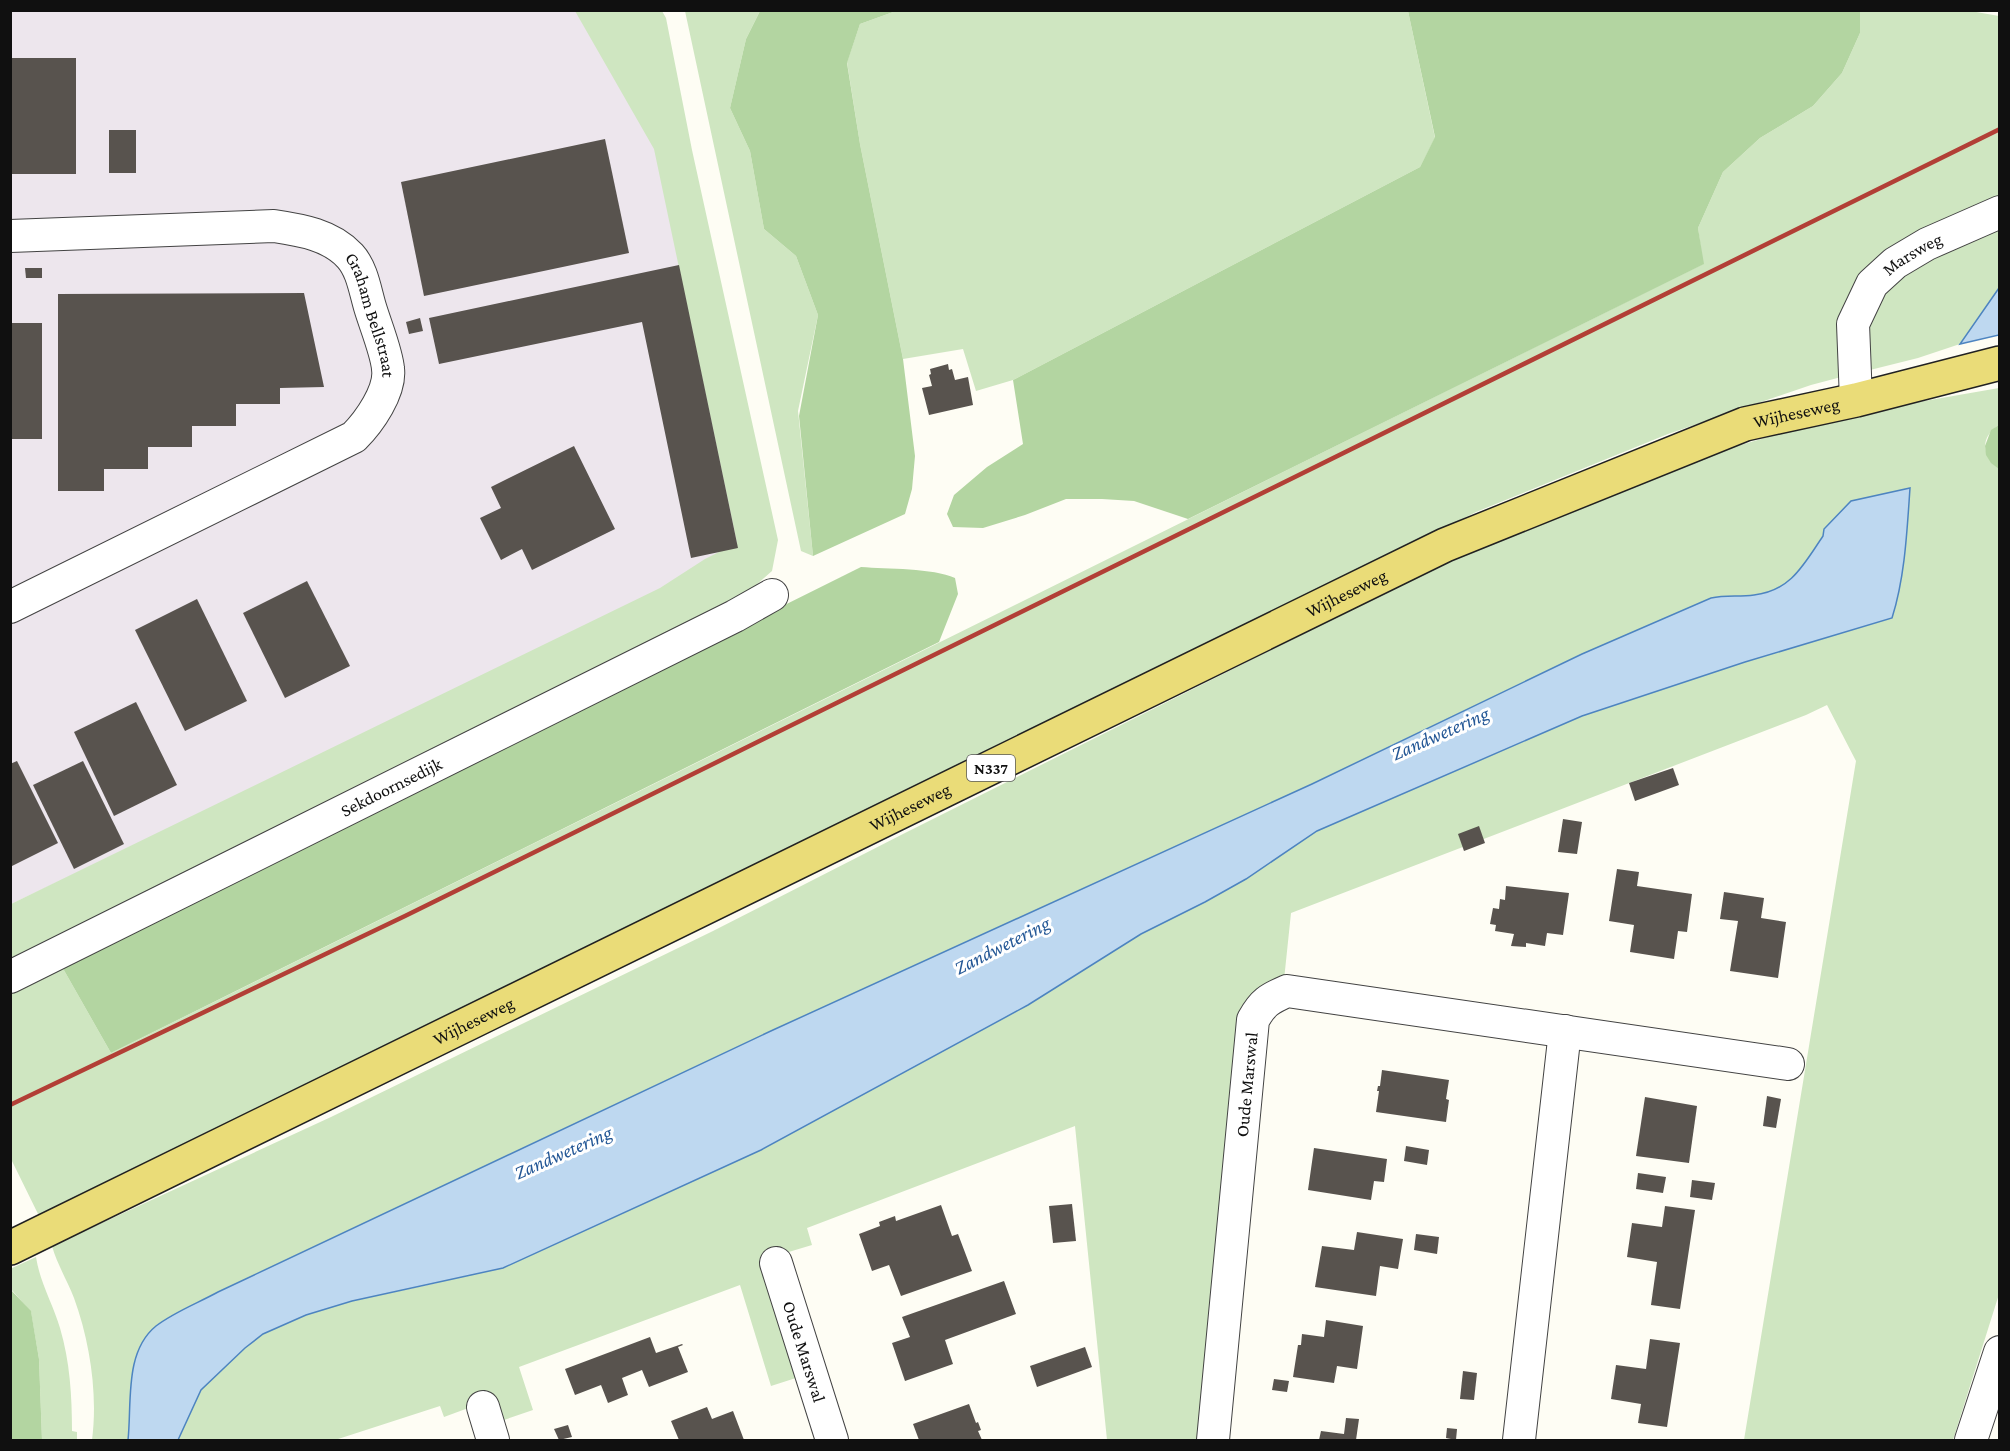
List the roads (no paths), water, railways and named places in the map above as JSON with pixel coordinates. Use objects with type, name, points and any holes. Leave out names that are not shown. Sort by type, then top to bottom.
[{"type":"main road","name":"Wijheseweg","points":[[10,1248],[1445,545],[1745,424],[1856,400],[2000,363]]},
{"type":"street","name":"Marsweg","points":[[1856,400],[1853,324],[1872,284],[1895,263],[1927,244],[2000,212]]},
{"type":"street","name":"Graham Bellstraat","points":[[10,236],[274,226],[303,231],[323,238],[351,256],[360,271],[388,369],[386,387],[378,404],[365,426],[354,437],[10,607]]},
{"type":"street","name":"Sekdoornsedijk","points":[[10,977],[735,616],[772,595]]},
{"type":"street","name":"Oude Marswal","points":[[1213,1440],[1253,1020],[1261,1005],[1287,991],[1788,1064]]},
{"type":"street","points":[[1519,1440],[1565,1031]]},
{"type":"street","name":"Oude Marswal","points":[[776,1263],[832,1440]]},
{"type":"street","points":[[1971,1440],[2000,1352]]},
{"type":"street","points":[[483,1407],[493,1440]]},
{"type":"water","points":[[1999,288],[1999,335],[1960,344]]},
{"type":"water","name":"Zandwetering","points":[[1910,488],[1903,570],[1892,618],[1745,662],[1582,716],[1317,831],[1246,879],[1141,934],[1028,1005],[761,1150],[503,1268],[352,1301],[306,1315],[263,1334],[201,1390],[178,1440],[128,1440],[132,1379],[139,1350],[146,1337],[156,1326],[178,1312],[773,1030],[1312,784],[1582,654],[1711,598],[1754,595],[1778,588],[1803,566],[1823,536],[1824,529],[1851,501]]},
{"type":"railway","points":[[10,1105],[405,916],[2000,129]]}]
